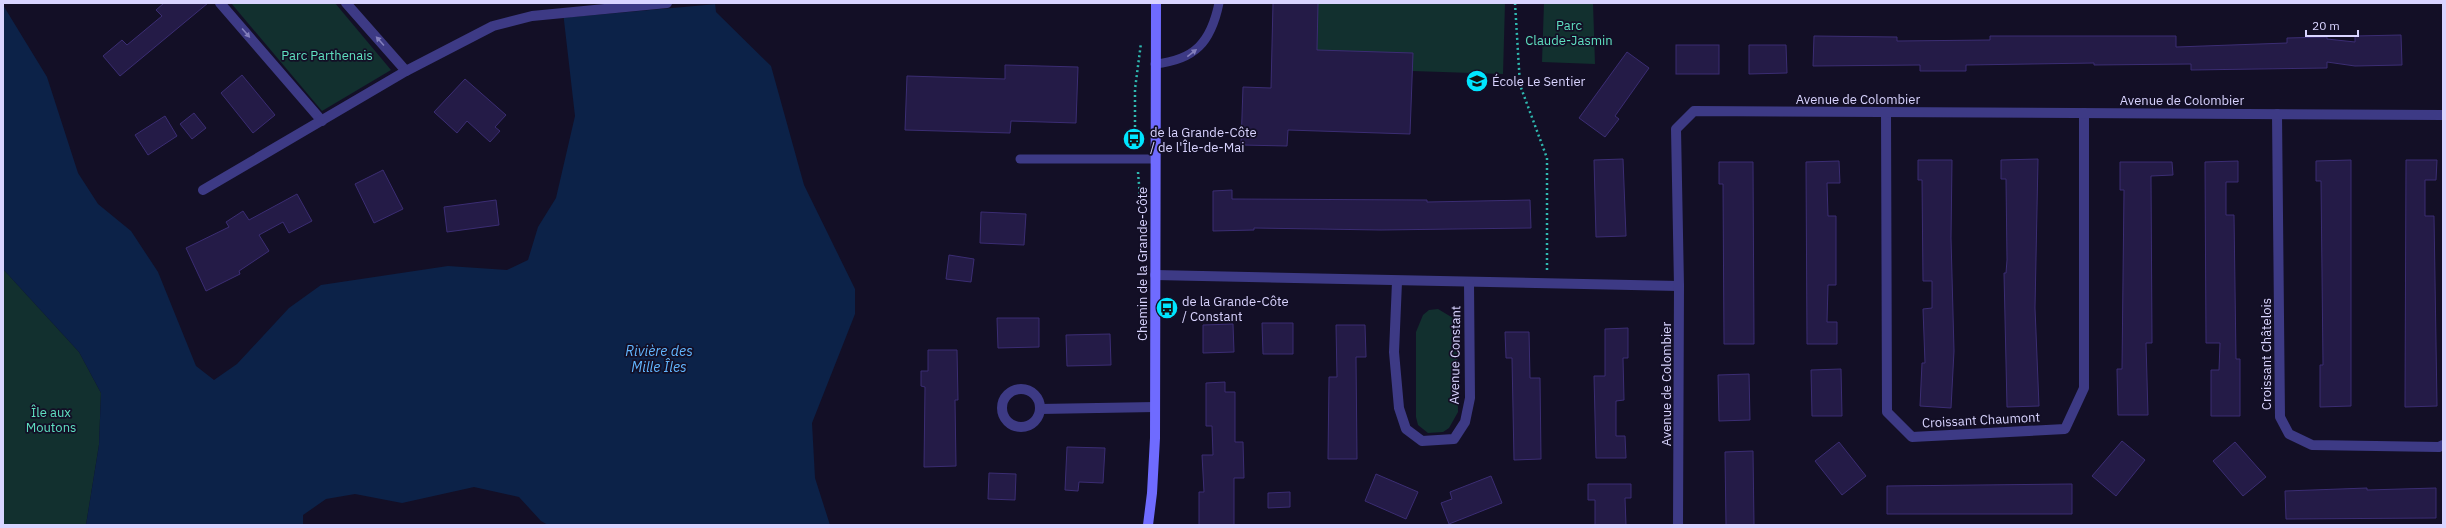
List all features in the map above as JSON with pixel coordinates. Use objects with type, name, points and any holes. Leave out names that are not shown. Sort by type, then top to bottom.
[{"type":"main road","name":"Chemin de la Grande-Côte","points":[[1148,525],[1153,478],[1155,407],[1156,3]]},
{"type":"street","points":[[220,3],[322,121]]},
{"type":"street","points":[[346,3],[406,71]]},
{"type":"street","points":[[203,190],[406,71],[493,26],[520,18],[667,3]]},
{"type":"street","name":"Avenue de Colombier","points":[[1678,525],[1679,286],[1676,129],[1694,111],[2443,115]]},
{"type":"street","name":"Croissant Chaumont","points":[[1886,112],[1887,412],[1912,437],[2065,429],[2084,388],[2084,113]]},
{"type":"street","name":"Croissant Châtelois","points":[[2277,114],[2280,417],[2289,434],[2312,445],[2439,447],[2443,445]]},
{"type":"street","points":[[1156,275],[1397,282],[1679,286]]},
{"type":"street","name":"Avenue Constant","points":[[1397,282],[1394,352],[1399,408],[1406,429],[1422,441],[1454,440],[1465,422],[1470,398],[1469,283]]},
{"type":"street","points":[[1040,409],[1155,407]]},
{"type":"lane","points":[[1155,64],[1174,62],[1191,54],[1212,28],[1219,3]]},
{"type":"lane","points":[[1020,159],[1155,159]]},
{"type":"path","points":[[1515,3],[1520,85],[1547,158],[1547,284]]},
{"type":"path","points":[[1136,153],[1134,95],[1141,43]]},
{"type":"green space","name":"Parc Parthenais","points":[[231,3],[335,3],[391,70],[322,111]]},
{"type":"green space","points":[[1318,3],[1505,3],[1503,74],[1412,71],[1317,50]]},
{"type":"green space","name":"Parc Claude-Jasmin","points":[[1544,3],[1593,3],[1595,64],[1542,62]]},
{"type":"green space","name":"Île aux Moutons","points":[[3,269],[79,352],[101,393],[99,445],[86,525],[3,525]]},
{"type":"green space","points":[[1438,309],[1453,318],[1457,329],[1458,412],[1449,428],[1443,432],[1428,433],[1418,425],[1416,417],[1416,332],[1423,315],[1429,310]]},
{"type":"water","name":"Rivière des Mille Îles","points":[[562,3],[715,3],[716,12],[771,66],[804,185],[855,289],[855,314],[812,423],[815,478],[830,525],[548,525],[541,521],[519,497],[474,487],[402,503],[355,494],[326,499],[303,515],[303,525],[86,525],[99,445],[101,393],[79,352],[3,269],[3,5],[47,77],[78,173],[98,204],[131,231],[158,272],[196,366],[214,380],[237,364],[289,308],[321,285],[448,266],[507,270],[528,260],[538,227],[556,198],[575,116]]},
{"type":"pier","points":[[560,3],[717,3],[717,4],[561,18]]},
{"type":"building","points":[[164,3],[208,3],[120,76],[103,56],[122,40],[127,45],[162,16],[156,10]]},
{"type":"building","points":[[1273,3],[1318,3],[1317,50],[1413,53],[1410,134],[1288,130],[1287,146],[1241,145],[1243,87],[1271,88]]},
{"type":"building","points":[[2401,35],[2402,65],[2355,66],[2327,62],[2327,68],[2191,70],[2191,64],[2094,65],[2094,63],[1966,65],[1966,71],[1920,71],[1920,65],[1813,66],[1814,36],[1897,37],[1897,41],[1990,40],[1990,36],[2176,36],[2176,47],[2287,43],[2287,38],[2327,37],[2327,39],[2355,42],[2355,36]]},
{"type":"building","points":[[1676,45],[1719,45],[1719,74],[1676,74]]},
{"type":"building","points":[[1749,45],[1786,45],[1787,73],[1749,74]]},
{"type":"building","points":[[1627,52],[1649,68],[1615,116],[1619,119],[1605,137],[1579,118]]},
{"type":"building","points":[[1005,65],[1078,67],[1076,123],[1011,121],[1010,133],[905,130],[907,76],[1005,79]]},
{"type":"building","points":[[242,75],[275,115],[253,133],[221,93]]},
{"type":"building","points":[[465,79],[506,115],[495,127],[500,131],[490,142],[467,121],[457,133],[434,112]]},
{"type":"building","points":[[194,113],[206,128],[192,139],[180,124]]},
{"type":"building","points":[[165,116],[177,136],[148,155],[135,135]]},
{"type":"building","points":[[1623,159],[1626,236],[1596,237],[1594,160]]},
{"type":"building","points":[[2038,159],[2035,308],[2039,406],[2007,407],[2004,273],[2006,273],[2007,260],[2006,179],[2001,179],[2001,160]]},
{"type":"building","points":[[1918,160],[1952,160],[1951,238],[1954,351],[1951,408],[1920,406],[1922,363],[1925,363],[1923,309],[1932,308],[1932,281],[1923,281],[1922,180],[1918,180]]},
{"type":"building","points":[[2351,160],[2351,406],[2320,407],[2320,365],[2323,365],[2321,181],[2316,181],[2316,161]]},
{"type":"building","points":[[2406,160],[2437,160],[2436,180],[2425,180],[2425,216],[2434,216],[2437,406],[2405,407]]},
{"type":"building","points":[[1839,161],[1840,183],[1827,183],[1828,216],[1836,216],[1836,285],[1828,285],[1827,322],[1837,322],[1837,344],[1807,344],[1806,162]]},
{"type":"building","points":[[2238,161],[2238,182],[2226,182],[2226,215],[2234,215],[2236,359],[2240,359],[2240,416],[2211,416],[2211,370],[2219,370],[2220,343],[2206,343],[2205,162]]},
{"type":"building","points":[[1719,162],[1753,162],[1754,344],[1724,344],[1723,184],[1719,184]]},
{"type":"building","points":[[2120,162],[2172,162],[2173,175],[2151,176],[2152,343],[2146,343],[2148,415],[2118,415],[2117,369],[2122,369],[2124,190],[2120,190]]},
{"type":"building","points":[[383,170],[403,209],[374,223],[355,184]]},
{"type":"building","points":[[1232,190],[1232,199],[1427,200],[1427,202],[1530,200],[1531,228],[1381,230],[1254,228],[1254,230],[1213,231],[1213,191]]},
{"type":"building","points":[[297,194],[312,221],[289,233],[283,222],[259,235],[269,251],[239,271],[240,274],[206,291],[186,248],[229,227],[226,222],[243,211],[249,220]]},
{"type":"building","points":[[496,200],[499,225],[447,232],[444,207]]},
{"type":"building","points":[[981,212],[1026,214],[1024,245],[980,243]]},
{"type":"building","points":[[949,255],[974,259],[971,282],[946,279]]},
{"type":"building","points":[[997,318],[1039,318],[1039,347],[998,348]]},
{"type":"building","points":[[1262,323],[1293,323],[1293,354],[1263,354]]},
{"type":"building","points":[[1233,324],[1234,352],[1203,353],[1203,325]]},
{"type":"building","points":[[1336,325],[1365,325],[1366,357],[1356,357],[1357,459],[1328,459],[1329,377],[1337,377]]},
{"type":"building","points":[[1628,328],[1628,358],[1623,358],[1624,400],[1616,401],[1616,436],[1625,436],[1626,458],[1596,458],[1594,376],[1605,376],[1605,329]]},
{"type":"building","points":[[1505,332],[1529,332],[1530,378],[1540,378],[1541,459],[1514,460],[1512,358],[1506,358]]},
{"type":"building","points":[[1110,334],[1111,365],[1067,366],[1066,335]]},
{"type":"building","points":[[928,350],[957,350],[958,400],[955,400],[956,466],[924,467],[925,387],[921,386],[921,371],[928,371]]},
{"type":"building","points":[[1841,369],[1842,416],[1812,416],[1811,370]]},
{"type":"building","points":[[1749,374],[1750,420],[1719,421],[1718,375]]},
{"type":"building","points":[[1225,382],[1225,392],[1235,392],[1235,442],[1243,442],[1244,478],[1234,478],[1234,525],[1199,525],[1199,492],[1204,492],[1202,455],[1213,455],[1212,426],[1206,426],[1206,383]]},
{"type":"building","points":[[2122,441],[2145,460],[2116,496],[2092,476]]},
{"type":"building","points":[[1839,442],[1866,476],[1842,495],[1815,461]]},
{"type":"building","points":[[2235,442],[2266,477],[2243,496],[2213,461]]},
{"type":"building","points":[[1067,447],[1105,448],[1103,483],[1079,482],[1078,491],[1065,490]]},
{"type":"building","points":[[1753,451],[1754,525],[1726,525],[1725,452]]},
{"type":"building","points":[[989,473],[1016,474],[1015,500],[988,499]]},
{"type":"building","points":[[1376,474],[1418,492],[1406,519],[1365,501]]},
{"type":"building","points":[[1491,476],[1502,503],[1449,524],[1441,503],[1452,499],[1450,492]]},
{"type":"building","points":[[1588,484],[1631,484],[1631,498],[1625,498],[1626,525],[1595,525],[1595,500],[1588,500]]},
{"type":"building","points":[[2072,484],[2072,514],[1887,514],[1887,486]]},
{"type":"building","points":[[2367,488],[2367,490],[2436,488],[2436,518],[2286,519],[2285,491]]},
{"type":"building","points":[[1290,492],[1290,507],[1268,508],[1268,493]]},
{"type":"place","name":"École Le Sentier","points":[[1477,81]]},
{"type":"place","name":"de la Grande-Côte / de l'Île-de-Mai","points":[[1134,139]]},
{"type":"place","name":"de la Grande-Côte / Constant","points":[[1167,308]]}]
